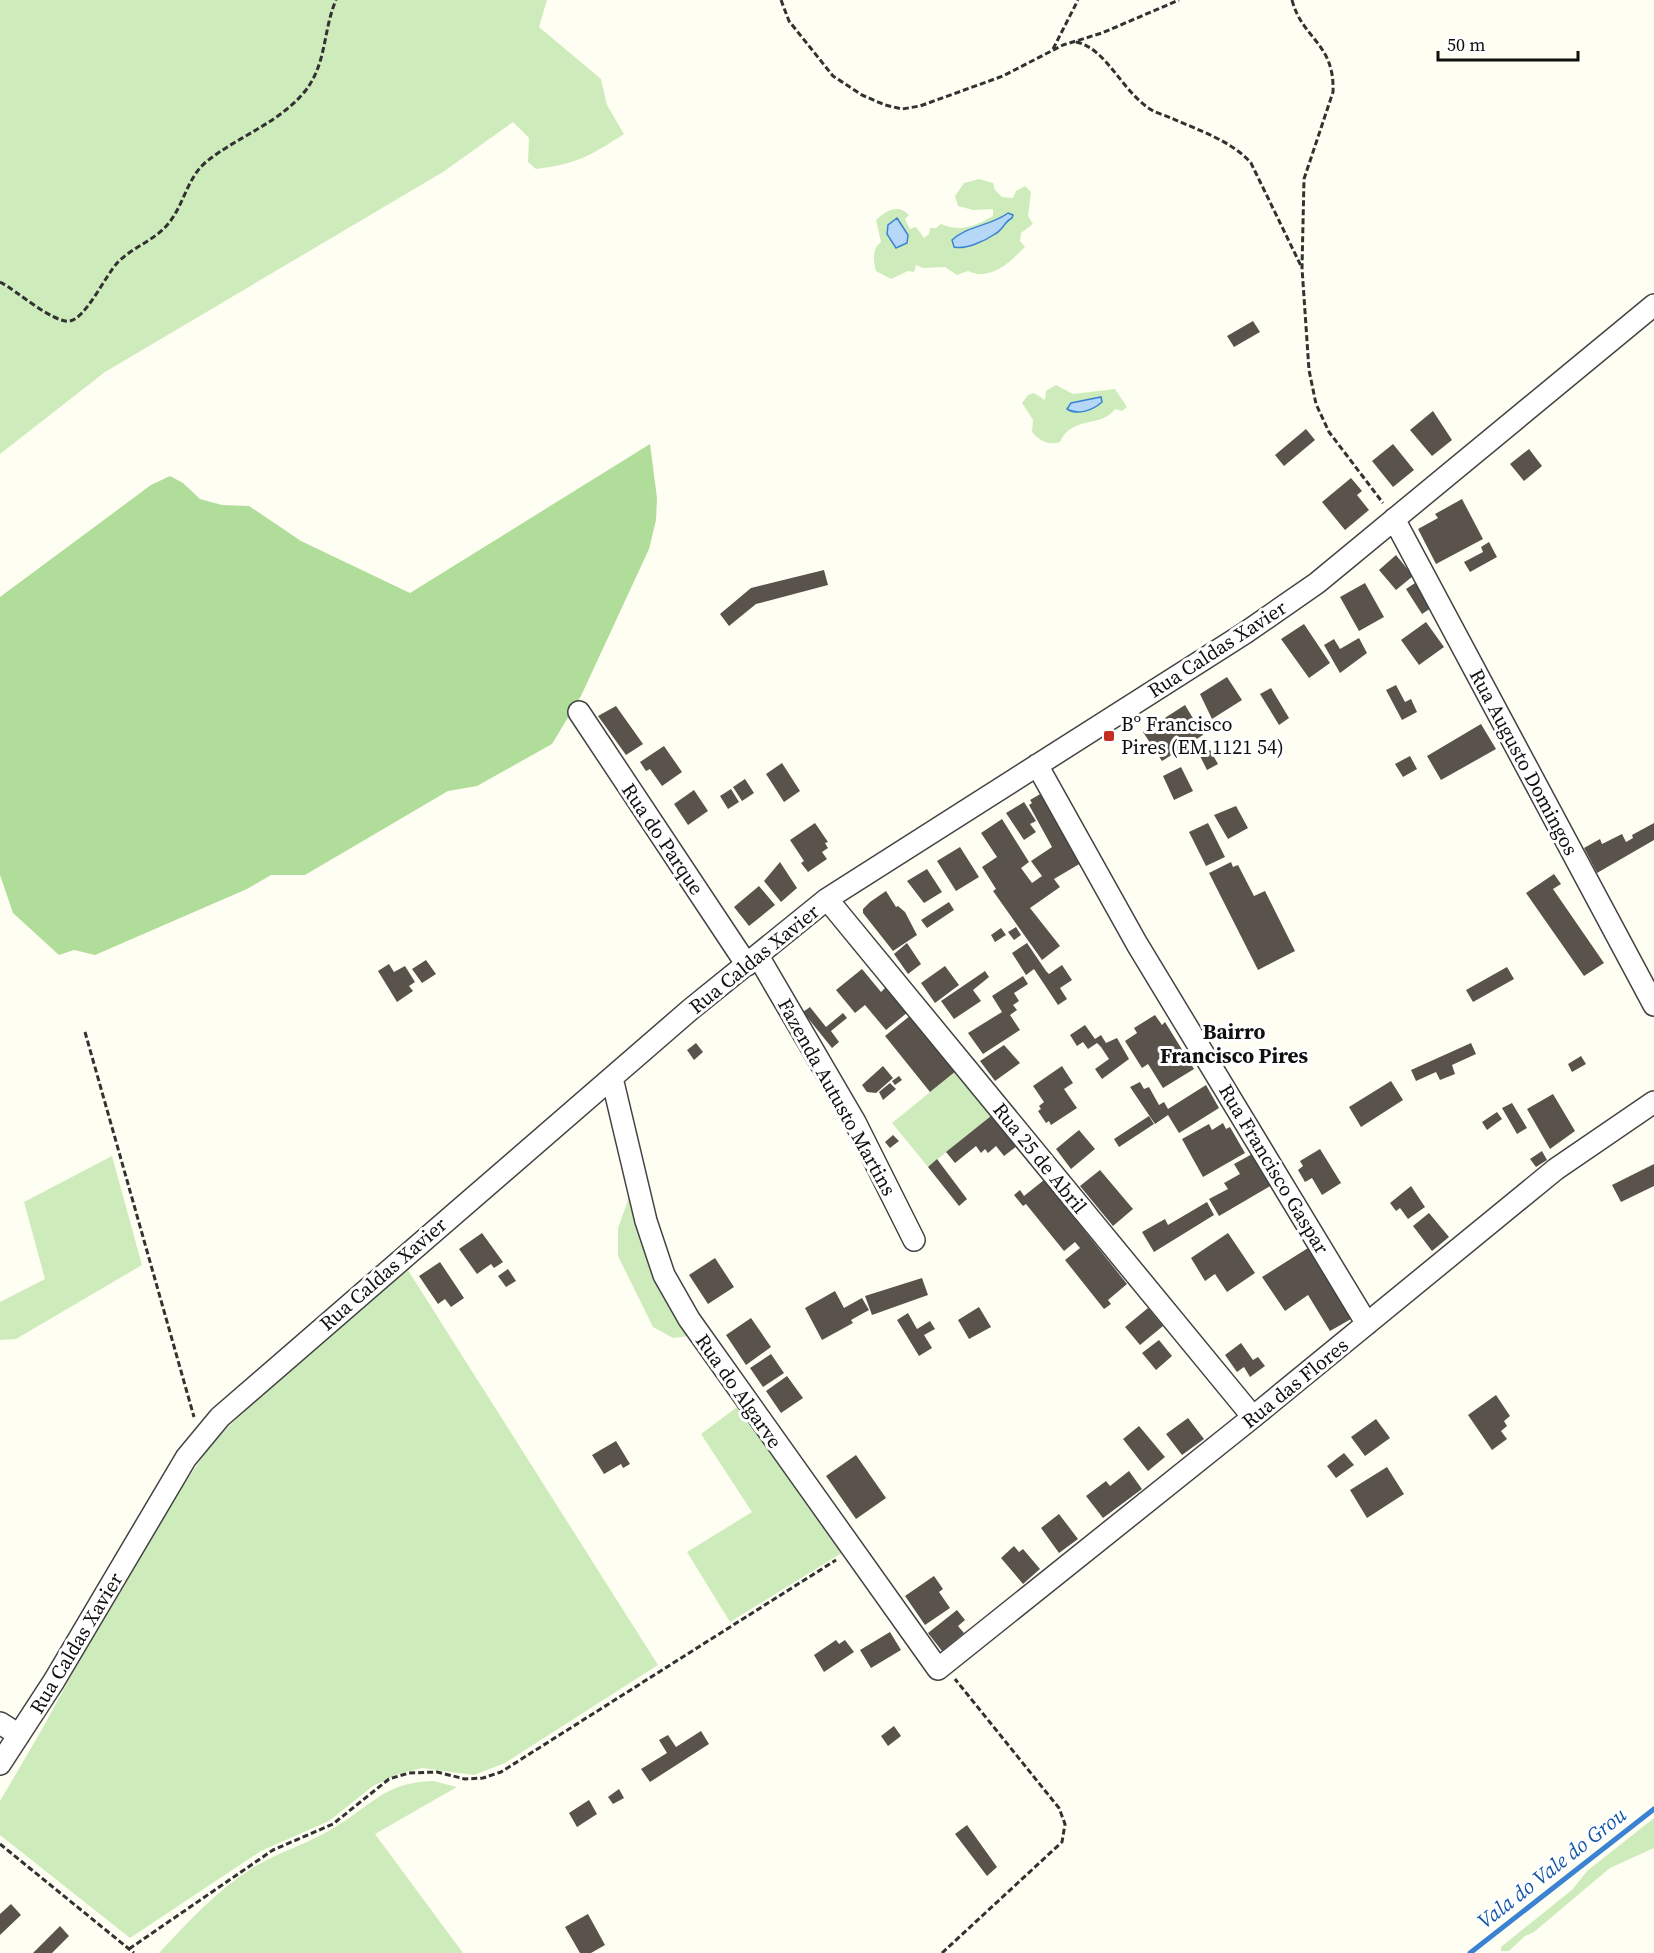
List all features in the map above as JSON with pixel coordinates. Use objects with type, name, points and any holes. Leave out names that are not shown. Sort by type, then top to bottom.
[{"type":"street","name":"Rua Caldas Xavier","points":[[0,1764],[54,1681],[186,1458],[220,1417],[612,1078],[827,899],[1317,583],[1654,305]]},
{"type":"street","name":"Rua Augusto Domingos","points":[[1394,519],[1654,1005]]},
{"type":"street","name":"Rua do Parque","points":[[579,712],[752,960]]},
{"type":"street","name":"Rua Francisco Gaspar","points":[[1037,765],[1137,944],[1367,1324]]},
{"type":"street","name":"Rua 25 de Abril","points":[[827,899],[1253,1417]]},
{"type":"street","name":"Fazenda Autusto Martins","points":[[752,960],[855,1122],[914,1240]]},
{"type":"street","name":"Rua do Algarve","points":[[612,1078],[646,1221],[664,1275],[689,1320],[852,1550],[941,1667]]},
{"type":"street","name":"Rua das Flores","points":[[941,1667],[1253,1417],[1556,1169],[1654,1102]]},
{"type":"street","points":[[0,1723],[19,1735]]},
{"type":"path","points":[[0,282],[55,319],[68,322],[81,316],[117,264],[171,221],[187,188],[205,163],[275,117],[305,91],[324,55],[334,0]]},
{"type":"path","points":[[781,0],[789,21],[833,76],[862,95],[894,108],[920,106],[1003,76],[1052,50],[1102,33],[1179,0]]},
{"type":"path","points":[[1052,50],[1078,0]]},
{"type":"path","points":[[1292,0],[1301,22],[1324,50],[1333,82],[1333,92],[1304,179],[1302,268],[1309,370],[1316,404],[1337,445],[1394,519]]},
{"type":"path","points":[[1074,42],[1100,52],[1115,76],[1152,111],[1227,143],[1244,154],[1251,163],[1302,268]]},
{"type":"path","points":[[85,1032],[200,1439]]},
{"type":"path","points":[[129,1949],[273,1850],[333,1824],[389,1779],[409,1773],[436,1772],[465,1779],[483,1778],[501,1772],[852,1550]]},
{"type":"path","points":[[941,1667],[1059,1808],[1065,1824],[1062,1842],[942,1953]]},
{"type":"path","points":[[0,1844],[134,1953]]},
{"type":"green space","points":[[0,0],[547,0],[539,27],[601,79],[607,105],[624,134],[573,162],[536,169],[528,162],[529,138],[513,122],[443,172],[105,372],[0,454]]},
{"type":"green space","points":[[979,179],[993,183],[995,190],[1002,197],[1013,198],[1016,191],[1025,186],[1031,192],[1028,216],[1033,224],[1021,233],[1020,241],[1025,247],[1000,268],[985,274],[968,271],[957,275],[945,267],[923,268],[916,265],[914,272],[908,271],[891,279],[876,271],[874,255],[881,242],[876,220],[887,211],[900,209],[905,211],[909,215],[905,219],[910,229],[916,227],[924,238],[929,234],[930,228],[936,228],[941,224],[961,228],[993,216],[993,209],[973,210],[958,206],[955,196],[964,183]],"holes":[[[1008,213],[994,234],[969,244],[968,229],[1001,218]]]},
{"type":"green space","points":[[1056,385],[1073,394],[1115,389],[1127,407],[1122,411],[1115,409],[1103,418],[1072,428],[1060,442],[1048,443],[1032,432],[1033,420],[1022,403],[1028,395],[1034,393],[1045,400],[1046,391]]},
{"type":"green space","points":[[650,444],[657,498],[656,520],[649,549],[581,696],[552,744],[477,786],[448,791],[305,875],[271,875],[247,889],[95,955],[74,950],[59,955],[13,913],[0,875],[0,597],[151,485],[170,476],[183,483],[200,499],[222,505],[249,506],[301,541],[410,593]]},
{"type":"green space","points":[[956,1071],[992,1115],[928,1167],[892,1123]]},
{"type":"green space","points":[[112,1156],[142,1265],[16,1339],[0,1340],[0,1302],[45,1279],[24,1202]]},
{"type":"green space","points":[[631,1192],[690,1336],[673,1338],[653,1327],[618,1256],[618,1228]]},
{"type":"green space","points":[[406,1267],[658,1665],[505,1763],[474,1775],[422,1768],[396,1775],[373,1786],[329,1821],[261,1851],[130,1938],[0,1835],[0,1801],[137,1555],[209,1447],[270,1383]]},
{"type":"green space","points":[[737,1407],[845,1551],[730,1622],[687,1552],[752,1512],[701,1434]]},
{"type":"green space","points":[[433,1781],[457,1787],[375,1834],[463,1953],[159,1953],[215,1896],[254,1867],[332,1829],[390,1791],[416,1782]]},
{"type":"green space","points":[[1654,1818],[1654,1848],[1610,1868],[1534,1932],[1525,1936],[1509,1951],[1501,1951],[1501,1947],[1573,1889],[1587,1871]]},
{"type":"water","points":[[1008,213],[1013,215],[1012,218],[991,237],[969,246],[954,247],[952,240],[958,235]]},
{"type":"water","points":[[897,218],[908,235],[907,243],[896,248],[887,234],[888,225]]},
{"type":"water","points":[[1101,397],[1102,402],[1090,410],[1076,412],[1067,409],[1071,403]]},
{"type":"building","points":[[1253,321],[1260,332],[1234,347],[1227,336]]},
{"type":"building","points":[[1433,411],[1452,440],[1432,456],[1410,430]]},
{"type":"building","points":[[1306,429],[1315,440],[1284,466],[1275,455]]},
{"type":"building","points":[[1393,444],[1414,470],[1393,487],[1372,461]]},
{"type":"building","points":[[1529,449],[1542,466],[1524,481],[1510,464]]},
{"type":"building","points":[[1351,478],[1362,491],[1357,495],[1369,510],[1345,530],[1322,502]]},
{"type":"building","points":[[1462,499],[1483,539],[1436,564],[1418,529],[1438,518],[1435,514]]},
{"type":"building","points":[[1489,542],[1497,557],[1470,572],[1464,562],[1483,552],[1481,547]]},
{"type":"building","points":[[1396,555],[1413,576],[1396,590],[1379,570]]},
{"type":"building","points":[[824,570],[828,585],[756,604],[729,626],[720,614],[751,588]]},
{"type":"building","points":[[1365,583],[1384,617],[1359,631],[1340,597]]},
{"type":"building","points":[[1415,583],[1431,608],[1422,614],[1406,589]]},
{"type":"building","points":[[1426,622],[1444,647],[1419,665],[1401,640]]},
{"type":"building","points":[[1304,624],[1330,663],[1309,678],[1281,639]]},
{"type":"building","points":[[1359,638],[1367,653],[1340,673],[1324,645],[1334,639],[1340,649]]},
{"type":"building","points":[[1227,677],[1242,700],[1212,719],[1200,694]]},
{"type":"building","points":[[1396,685],[1405,702],[1411,699],[1417,712],[1402,720],[1386,690]]},
{"type":"building","points":[[1271,688],[1289,718],[1279,725],[1260,694]]},
{"type":"building","points":[[1185,705],[1203,735],[1162,761],[1143,732]]},
{"type":"building","points":[[616,706],[643,744],[626,755],[598,716]]},
{"type":"building","points":[[1481,724],[1496,749],[1441,780],[1427,756]]},
{"type":"building","points":[[664,746],[682,772],[662,786],[650,769],[646,771],[640,762]]},
{"type":"building","points":[[1210,750],[1218,764],[1207,770],[1200,756]]},
{"type":"building","points":[[1410,756],[1417,769],[1403,777],[1395,764]]},
{"type":"building","points":[[782,763],[800,791],[784,802],[766,774]]},
{"type":"building","points":[[1181,767],[1193,791],[1174,800],[1163,776]]},
{"type":"building","points":[[745,779],[754,793],[742,801],[733,787]]},
{"type":"building","points":[[731,789],[739,802],[728,809],[720,796]]},
{"type":"building","points":[[694,790],[708,811],[688,825],[674,804]]},
{"type":"building","points":[[1042,793],[1081,863],[1054,879],[1060,887],[1030,908],[1060,946],[1042,960],[993,891],[996,889],[982,867],[997,857],[981,833],[1002,819],[1029,862],[1021,868],[1032,883],[1042,876],[1031,861],[1052,847],[1029,805],[1032,803],[1030,800]]},
{"type":"building","points":[[1024,802],[1036,821],[1030,824],[1036,832],[1024,840],[1006,813]]},
{"type":"building","points":[[1236,806],[1248,828],[1228,839],[1214,815]]},
{"type":"building","points":[[815,823],[828,842],[825,843],[828,848],[822,852],[827,859],[808,872],[801,863],[804,861],[790,840]]},
{"type":"building","points":[[1208,823],[1225,857],[1206,866],[1189,832]]},
{"type":"building","points":[[1654,823],[1654,840],[1597,873],[1584,848],[1600,839],[1602,844],[1622,834],[1626,842],[1633,838],[1632,835]]},
{"type":"building","points":[[960,847],[979,877],[956,891],[937,861]]},
{"type":"building","points":[[780,862],[797,888],[781,902],[764,881]]},
{"type":"building","points":[[1231,862],[1233,867],[1238,865],[1254,896],[1265,891],[1295,951],[1258,970],[1209,873]]},
{"type":"building","points":[[927,869],[942,892],[924,903],[907,881]]},
{"type":"building","points":[[1554,874],[1561,884],[1553,889],[1604,963],[1584,976],[1526,893]]},
{"type":"building","points":[[759,886],[775,905],[749,926],[734,907]]},
{"type":"building","points":[[886,891],[896,907],[898,906],[905,912],[917,935],[893,951],[863,913],[863,909],[870,902]]},
{"type":"building","points":[[949,902],[954,910],[927,928],[921,920]]},
{"type":"building","points":[[1016,927],[1021,935],[1014,940],[1008,932]]},
{"type":"building","points":[[1001,928],[1006,935],[995,942],[991,935]]},
{"type":"building","points":[[907,943],[921,964],[908,974],[894,954]]},
{"type":"building","points":[[1027,943],[1049,974],[1062,965],[1072,980],[1060,988],[1067,999],[1058,1005],[1034,969],[1026,975],[1012,953]]},
{"type":"building","points":[[426,960],[436,974],[422,983],[412,969]]},
{"type":"building","points":[[389,964],[394,972],[405,966],[415,982],[409,986],[413,991],[397,1002],[378,971]]},
{"type":"building","points":[[945,966],[959,985],[935,1003],[921,983]]},
{"type":"building","points":[[1507,967],[1514,979],[1473,1002],[1466,990]]},
{"type":"building","points":[[862,969],[881,992],[887,986],[908,1012],[886,1030],[865,1005],[855,1013],[836,990]]},
{"type":"building","points":[[985,971],[989,977],[973,990],[981,1001],[954,1019],[941,1001]]},
{"type":"building","points":[[1023,976],[1028,984],[1014,993],[1019,1001],[1013,1005],[1017,1010],[1010,1015],[1020,1030],[983,1054],[968,1033],[1002,1012],[992,996]]},
{"type":"building","points":[[810,1007],[826,1027],[843,1013],[847,1018],[831,1031],[839,1042],[832,1048],[803,1012]]},
{"type":"building","points":[[911,1015],[956,1071],[930,1092],[885,1036]]},
{"type":"building","points":[[1155,1015],[1162,1025],[1165,1022],[1194,1069],[1163,1088],[1148,1064],[1142,1068],[1125,1041],[1137,1033],[1134,1028]]},
{"type":"building","points":[[1085,1025],[1095,1039],[1101,1035],[1106,1043],[1117,1038],[1129,1059],[1102,1079],[1095,1069],[1109,1059],[1101,1047],[1097,1043],[1088,1049],[1083,1042],[1077,1046],[1070,1035]]},
{"type":"building","points":[[696,1043],[703,1052],[694,1060],[687,1050]]},
{"type":"building","points":[[1471,1043],[1476,1054],[1452,1065],[1455,1074],[1440,1080],[1436,1072],[1416,1081],[1411,1070]]},
{"type":"building","points":[[1004,1045],[1020,1063],[995,1081],[980,1061]]},
{"type":"building","points":[[1581,1056],[1586,1064],[1572,1072],[1568,1064]]},
{"type":"building","points":[[883,1066],[893,1078],[876,1093],[867,1092],[862,1085]]},
{"type":"building","points":[[1062,1066],[1073,1083],[1064,1089],[1077,1108],[1051,1125],[1049,1121],[1046,1123],[1038,1111],[1041,1109],[1039,1106],[1044,1102],[1033,1086]]},
{"type":"building","points":[[899,1076],[902,1080],[895,1085],[892,1081]]},
{"type":"building","points":[[1391,1081],[1403,1100],[1361,1127],[1349,1107]]},
{"type":"building","points":[[1140,1082],[1144,1089],[1149,1087],[1159,1105],[1164,1102],[1168,1109],[1206,1085],[1219,1108],[1179,1133],[1168,1115],[1155,1124],[1130,1087]]},
{"type":"building","points":[[890,1083],[896,1089],[883,1100],[879,1092]]},
{"type":"building","points":[[1553,1094],[1575,1131],[1550,1149],[1527,1109]]},
{"type":"building","points":[[1512,1103],[1527,1128],[1517,1134],[1502,1108]]},
{"type":"building","points":[[1497,1112],[1502,1119],[1487,1130],[1482,1122]]},
{"type":"building","points":[[991,1116],[1017,1146],[1004,1156],[996,1146],[988,1153],[985,1149],[981,1153],[976,1146],[955,1163],[946,1152]]},
{"type":"building","points":[[1149,1116],[1154,1124],[1119,1147],[1114,1139]]},
{"type":"building","points":[[1223,1123],[1226,1129],[1230,1127],[1245,1153],[1203,1177],[1182,1139],[1209,1124],[1212,1130]]},
{"type":"building","points":[[1079,1130],[1095,1149],[1071,1169],[1056,1149]]},
{"type":"building","points":[[893,1135],[899,1141],[890,1148],[885,1142]]},
{"type":"building","points":[[1320,1149],[1341,1183],[1322,1195],[1312,1178],[1305,1182],[1298,1170],[1303,1166],[1300,1161]]},
{"type":"building","points":[[1542,1151],[1547,1160],[1536,1167],[1530,1159]]},
{"type":"building","points":[[1254,1153],[1272,1185],[1219,1216],[1209,1199],[1228,1189],[1224,1183],[1240,1174],[1234,1164]]},
{"type":"building","points":[[937,1159],[967,1199],[959,1206],[928,1167]]},
{"type":"building","points":[[1654,1164],[1654,1186],[1621,1202],[1612,1185]]},
{"type":"building","points":[[1100,1170],[1133,1209],[1113,1226],[1080,1186]]},
{"type":"building","points":[[1044,1180],[1127,1284],[1108,1300],[1111,1304],[1104,1309],[1065,1260],[1080,1248],[1075,1242],[1064,1251],[1026,1204],[1023,1206],[1014,1195],[1020,1190],[1024,1196]]},
{"type":"building","points":[[1411,1186],[1425,1207],[1408,1219],[1400,1208],[1396,1211],[1390,1203]]},
{"type":"building","points":[[1207,1202],[1214,1215],[1154,1252],[1142,1232],[1165,1219],[1168,1225]]},
{"type":"building","points":[[1429,1213],[1449,1237],[1432,1251],[1413,1226]]},
{"type":"building","points":[[482,1233],[503,1262],[494,1268],[491,1264],[477,1274],[459,1249]]},
{"type":"building","points":[[1228,1233],[1255,1273],[1227,1292],[1215,1274],[1205,1281],[1191,1258]]},
{"type":"building","points":[[1308,1248],[1351,1319],[1330,1331],[1308,1295],[1285,1311],[1262,1277]]},
{"type":"building","points":[[715,1258],[734,1287],[708,1304],[689,1275]]},
{"type":"building","points":[[440,1262],[464,1298],[451,1307],[445,1299],[438,1304],[419,1276]]},
{"type":"building","points":[[508,1269],[516,1281],[506,1287],[498,1276]]},
{"type":"building","points":[[922,1278],[928,1295],[872,1315],[865,1296]]},
{"type":"building","points":[[835,1291],[844,1308],[862,1298],[869,1310],[851,1320],[853,1323],[822,1340],[805,1308]]},
{"type":"building","points":[[979,1307],[991,1327],[969,1339],[958,1320]]},
{"type":"building","points":[[1148,1308],[1163,1326],[1140,1345],[1125,1327]]},
{"type":"building","points":[[908,1313],[917,1329],[930,1321],[935,1329],[924,1335],[932,1348],[919,1356],[897,1320]]},
{"type":"building","points":[[751,1318],[771,1347],[746,1365],[726,1335]]},
{"type":"building","points":[[1159,1340],[1172,1356],[1156,1370],[1142,1353]]},
{"type":"building","points":[[1241,1343],[1253,1360],[1258,1357],[1265,1366],[1250,1377],[1244,1367],[1237,1372],[1225,1355]]},
{"type":"building","points":[[771,1354],[784,1373],[763,1387],[750,1368]]},
{"type":"building","points":[[787,1376],[803,1398],[781,1413],[766,1391]]},
{"type":"building","points":[[1496,1395],[1510,1416],[1504,1421],[1507,1426],[1501,1431],[1507,1439],[1492,1450],[1468,1415]]},
{"type":"building","points":[[1188,1418],[1204,1439],[1182,1455],[1166,1434]]},
{"type":"building","points":[[1376,1419],[1390,1438],[1365,1456],[1351,1437]]},
{"type":"building","points":[[1139,1426],[1165,1457],[1148,1471],[1123,1439]]},
{"type":"building","points":[[616,1441],[630,1464],[623,1468],[621,1464],[604,1474],[592,1455]]},
{"type":"building","points":[[1344,1453],[1354,1465],[1336,1478],[1327,1466]]},
{"type":"building","points":[[856,1455],[886,1498],[856,1519],[826,1476]]},
{"type":"building","points":[[1387,1467],[1404,1494],[1367,1518],[1350,1490]]},
{"type":"building","points":[[1129,1471],[1142,1489],[1103,1518],[1086,1496],[1106,1481],[1110,1486]]},
{"type":"building","points":[[1059,1514],[1078,1539],[1059,1553],[1041,1528]]},
{"type":"building","points":[[1014,1546],[1019,1552],[1023,1549],[1040,1569],[1023,1584],[1001,1558]]},
{"type":"building","points":[[934,1576],[943,1589],[939,1592],[950,1608],[925,1625],[905,1596]]},
{"type":"building","points":[[957,1610],[965,1620],[958,1626],[964,1633],[942,1651],[928,1633]]},
{"type":"building","points":[[890,1632],[901,1650],[871,1668],[860,1650]]},
{"type":"building","points":[[836,1640],[839,1644],[845,1640],[854,1652],[824,1672],[814,1655]]},
{"type":"building","points":[[894,1726],[901,1736],[888,1746],[881,1736]]},
{"type":"building","points":[[701,1731],[709,1744],[650,1782],[641,1769],[667,1753],[659,1740],[668,1735],[676,1747]]},
{"type":"building","points":[[619,1789],[624,1798],[613,1804],[608,1797]]},
{"type":"building","points":[[589,1800],[597,1814],[577,1827],[569,1813]]},
{"type":"building","points":[[967,1825],[997,1867],[987,1876],[955,1834]]},
{"type":"building","points":[[11,1904],[21,1915],[0,1935],[0,1914]]},
{"type":"building","points":[[588,1914],[605,1945],[591,1953],[580,1953],[565,1927]]},
{"type":"building","points":[[60,1926],[69,1936],[52,1953],[33,1953]]},
{"type":"waterway","name":"Vala do Vale do Grou","points":[[1470,1953],[1654,1809]]},
{"type":"place","name":"Bº Francisco Pires (EM 1121 54)","points":[[1109,736]]},
{"type":"district","name":"Bairro Francisco Pires","points":[[1234,1044]]}]
